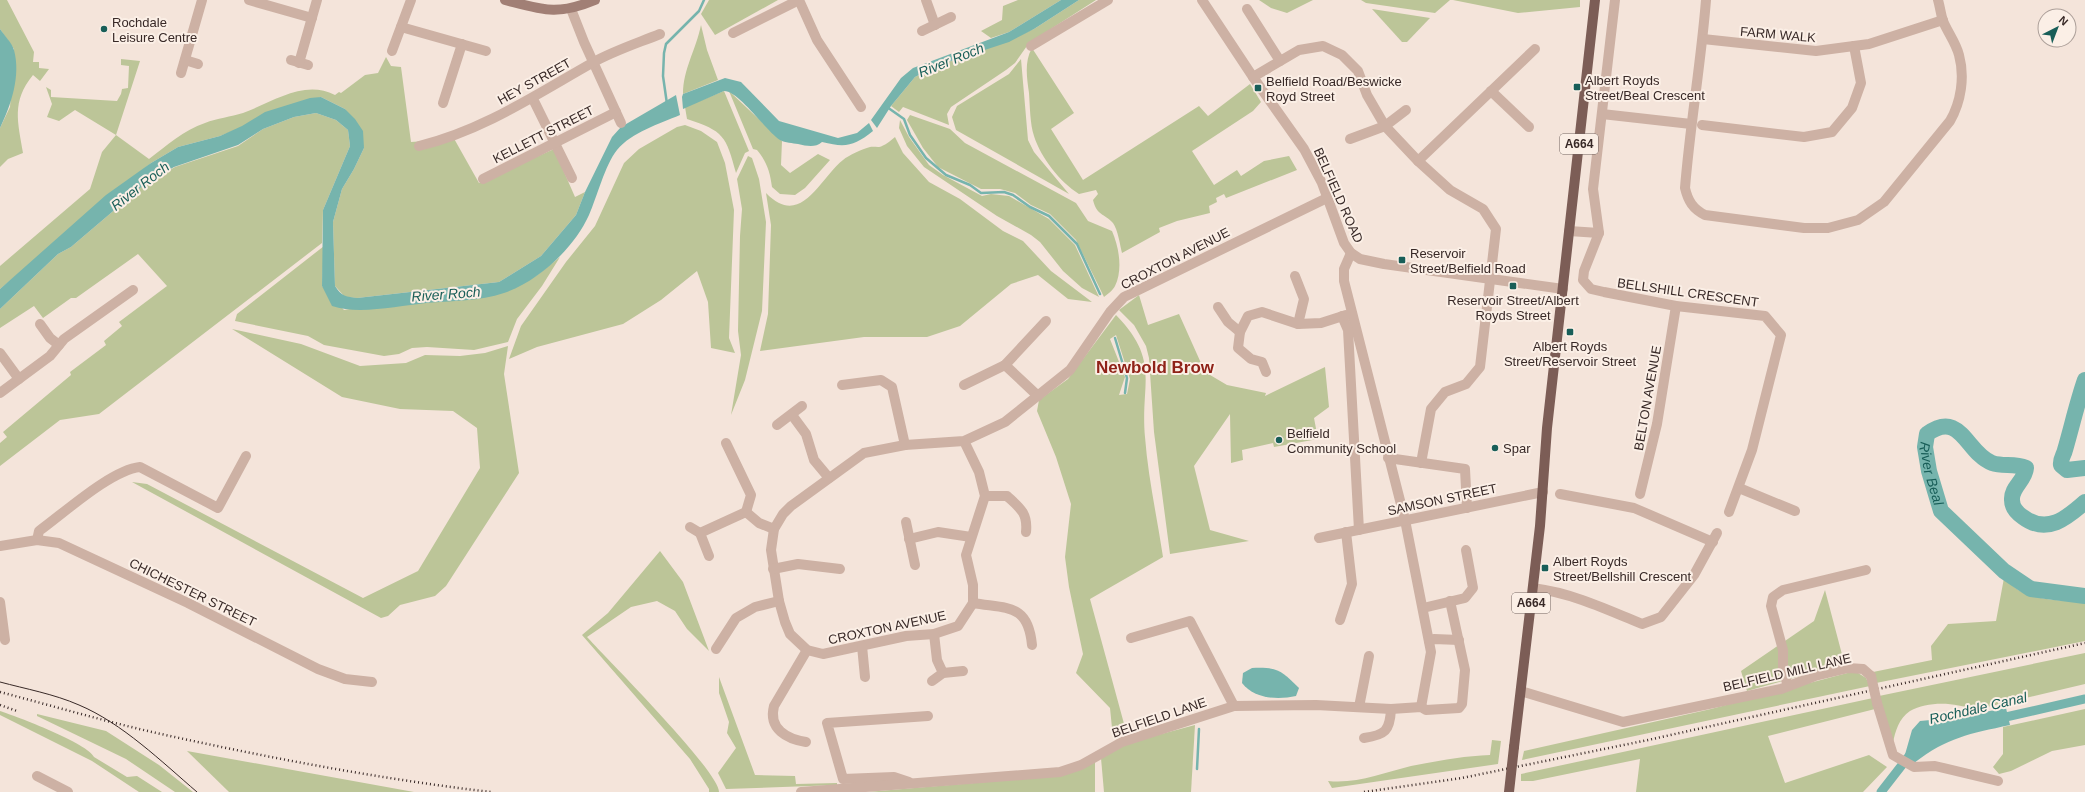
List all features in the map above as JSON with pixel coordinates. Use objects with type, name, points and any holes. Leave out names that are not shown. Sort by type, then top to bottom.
[{"type":"main road","points":[[505,0],[543,10],[571,10],[596,0]]},
{"type":"main road","name":"A664","points":[[1509,792],[1533,588],[1543,492],[1547,428],[1596,0]]},
{"type":"street","points":[[181,73],[202,0]]},
{"type":"street","points":[[249,0],[312,18]]},
{"type":"street","points":[[299,63],[317,0]]},
{"type":"street","points":[[392,51],[411,0]]},
{"type":"street","points":[[733,33],[799,0],[817,40],[861,107]]},
{"type":"street","points":[[926,0],[935,25]]},
{"type":"street","points":[[1031,46],[1108,0]]},
{"type":"street","name":"BELFIELD ROAD","points":[[1202,0],[1253,77],[1304,149],[1322,182],[1344,242],[1355,256]]},
{"type":"street","points":[[1569,232],[1599,233],[1593,189],[1615,0]]},
{"type":"street","points":[[1706,0],[1703,39],[1690,124],[1685,188],[1687,198],[1694,208],[1705,214],[1804,228],[1828,228],[1858,220],[1884,202],[1950,122],[1960,100],[1961,74],[1959,55],[1943,20],[1938,0]]},
{"type":"street","points":[[1247,9],[1280,61]]},
{"type":"street","points":[[571,10],[621,123]]},
{"type":"street","points":[[922,31],[951,17]]},
{"type":"street","name":"FARM WALK","points":[[1703,39],[1816,51],[1868,44],[1943,20]]},
{"type":"street","points":[[401,27],[486,51]]},
{"type":"street","name":"HEY STREET","points":[[419,146],[444,140],[533,99],[594,62],[660,34]]},
{"type":"street","points":[[443,103],[462,44]]},
{"type":"street","points":[[1253,77],[1299,50],[1323,46],[1342,55],[1358,71],[1367,95],[1385,126],[1418,161],[1450,190],[1483,209],[1496,229],[1480,367],[1466,384],[1445,392],[1430,409],[1421,463]]},
{"type":"street","points":[[1702,126],[1804,137],[1832,132],[1852,108],[1861,82],[1854,46]]},
{"type":"street","points":[[1418,161],[1535,50]]},
{"type":"street","points":[[185,60],[198,64]]},
{"type":"street","points":[[1491,91],[1529,128]]},
{"type":"street","points":[[533,99],[572,178]]},
{"type":"street","points":[[1350,139],[1385,126],[1406,110]]},
{"type":"street","name":"KELLETT STREET","points":[[483,179],[616,112]]},
{"type":"street","points":[[1602,114],[1690,124]]},
{"type":"street","name":"CROXTON AVENUE","points":[[973,603],[958,626],[934,634],[906,636],[824,654],[807,650],[790,634],[779,601],[771,550],[774,529],[783,514],[791,506],[864,453],[905,445],[964,441],[1005,422],[1070,370],[1110,312],[1124,297],[1327,198]]},
{"type":"street","name":"BELLSHILL CRESCENT","points":[[1599,233],[1583,276],[1583,280],[1591,289],[1676,306],[1765,316],[1781,335],[1752,450],[1729,512]]},
{"type":"street","points":[[1421,707],[1431,652],[1404,520],[1344,281],[1344,269],[1355,256],[1384,264],[1563,289]]},
{"type":"street","points":[[1295,276],[1304,299],[1298,324]]},
{"type":"street","points":[[0,393],[50,356],[64,339],[133,290]]},
{"type":"street","name":"BELTON AVENUE","points":[[1640,494],[1657,424],[1676,306]]},
{"type":"street","points":[[1218,307],[1228,322],[1240,332]]},
{"type":"street","points":[[1266,372],[1262,362],[1251,359],[1238,348],[1240,332],[1248,316],[1262,312],[1298,324],[1321,323],[1352,313]]},
{"type":"street","points":[[1342,316],[1348,330],[1358,530]]},
{"type":"street","points":[[964,385],[1005,365],[1046,321]]},
{"type":"street","points":[[40,324],[50,338],[59,345]]},
{"type":"street","points":[[0,352],[19,379]]},
{"type":"street","points":[[1005,365],[1038,396]]},
{"type":"street","points":[[842,385],[881,380],[892,387],[905,445]]},
{"type":"street","points":[[777,425],[802,406]]},
{"type":"street","points":[[792,415],[806,434],[814,460],[828,478]]},
{"type":"street","points":[[964,441],[979,472],[985,496],[966,555],[973,585],[973,603],[1017,610],[1025,619],[1031,630],[1032,644]]},
{"type":"street","points":[[700,533],[746,512],[751,495],[750,490],[726,443]]},
{"type":"street","points":[[37,540],[40,531],[101,485],[125,470],[132,468],[140,467],[218,508],[246,456]]},
{"type":"street","points":[[1388,458],[1465,469],[1467,508]]},
{"type":"street","points":[[1739,488],[1795,511]]},
{"type":"street","name":"SAMSON STREET","points":[[1319,538],[1543,492]]},
{"type":"street","points":[[1533,588],[1556,591],[1583,599],[1642,624],[1661,617],[1694,575],[1715,537],[1635,509],[1560,494]]},
{"type":"street","points":[[985,496],[1007,496],[1020,508],[1027,520],[1026,532]]},
{"type":"street","points":[[746,512],[759,524],[774,529]]},
{"type":"street","points":[[906,522],[915,565]]},
{"type":"street","points":[[690,528],[700,533],[710,556]]},
{"type":"street","points":[[909,539],[938,532],[971,537]]},
{"type":"street","points":[[1340,620],[1352,584],[1346,532]]},
{"type":"street","name":"CHICHESTER STREET","points":[[0,546],[37,540],[59,543],[93,558],[318,669],[345,679],[372,682]]},
{"type":"street","points":[[1423,608],[1465,598],[1473,588],[1466,550]]},
{"type":"street","points":[[773,569],[798,564],[840,569]]},
{"type":"street","points":[[1788,686],[1783,670],[1783,650],[1771,606],[1773,597],[1782,590],[1866,570]]},
{"type":"street","points":[[716,649],[736,618],[755,607],[779,601]]},
{"type":"street","points":[[1429,641],[1434,639],[1459,640],[1450,601]]},
{"type":"street","points":[[0,602],[5,640]]},
{"type":"street","points":[[1131,638],[1190,621],[1234,706]]},
{"type":"street","points":[[934,634],[937,660],[943,673]]},
{"type":"street","name":"BELFIELD LANE","points":[[801,792],[1060,772],[1081,765],[1122,742],[1234,706],[1316,705],[1391,709],[1421,707],[1426,710],[1459,708],[1462,704],[1465,670],[1459,640]]},
{"type":"street","points":[[862,646],[865,677]]},
{"type":"street","points":[[806,742],[792,740],[778,730],[772,713],[774,706],[807,650]]},
{"type":"street","points":[[1359,707],[1369,656]]},
{"type":"street","name":"BELFIELD MILL LANE","points":[[1521,691],[1623,722],[1788,686],[1815,676],[1848,668],[1863,669],[1871,676],[1877,703],[1893,755],[1914,767],[1935,766],[1998,781]]},
{"type":"street","points":[[932,681],[943,673],[963,671]]},
{"type":"street","points":[[1364,738],[1379,736],[1386,730],[1390,721],[1391,709]]},
{"type":"street","points":[[912,784],[894,777],[843,779],[826,723],[928,716]]},
{"type":"street","points":[[37,776],[68,792]]},
{"type":"green space","points":[[0,0],[7,0],[34,52],[33,62],[39,62],[39,68],[49,69],[40,81],[33,75],[21,94],[18,122],[23,153],[8,159],[0,167],[0,128],[10,107],[14,49],[0,29]]},
{"type":"green space","points":[[709,0],[778,0],[715,35],[701,14]]},
{"type":"green space","points":[[1018,0],[1061,0],[1009,32],[991,38],[981,31],[1002,20],[1003,6]]},
{"type":"green space","points":[[1079,0],[1096,0],[1029,43],[1015,63],[951,107],[947,114],[949,125],[903,107],[899,112],[891,106],[915,77],[939,65],[976,53],[1034,29]]},
{"type":"green space","points":[[1259,0],[1313,0],[1287,13],[1271,8]]},
{"type":"green space","points":[[1361,0],[1450,0],[1435,13],[1366,3]]},
{"type":"green space","points":[[1453,0],[1580,0],[1580,7],[1518,13]]},
{"type":"green space","points":[[1372,9],[1430,18],[1407,42],[1402,42]]},
{"type":"green space","points":[[701,25],[707,50],[718,80],[683,94],[687,68]]},
{"type":"green space","points":[[1032,48],[1074,113],[1051,129],[1083,180],[1199,106],[1208,116],[1250,84],[1261,102],[1253,111],[1192,151],[1214,185],[1237,170],[1241,176],[1264,161],[1289,156],[1297,170],[1226,198],[1224,194],[1216,198],[1217,202],[1209,206],[1210,213],[1177,221],[1159,228],[1160,232],[1122,253],[1115,226],[1110,220],[1099,212],[1095,205],[1093,200],[1098,194],[1096,190],[1079,194],[1072,189],[1052,169],[1041,153],[1037,144],[1030,115],[1027,76],[1027,64],[1029,53]]},
{"type":"green space","points":[[386,57],[391,66],[401,67],[411,142],[441,140],[452,135],[479,183],[554,149],[575,197],[585,192],[576,215],[541,256],[499,282],[357,298],[345,297],[335,286],[333,222],[342,189],[364,148],[345,109],[321,97],[220,136],[178,147],[151,163],[0,289],[0,266],[90,189],[102,152],[116,135],[149,159],[197,126],[243,113],[277,98],[300,91],[312,90],[323,91],[335,95],[339,92],[341,93],[365,75],[378,73]]},
{"type":"green space","points":[[121,59],[140,61],[116,135],[75,110],[59,121],[47,117],[52,104],[46,87],[51,90],[51,97],[117,101],[122,89],[128,88],[129,66],[121,65]]},
{"type":"green space","points":[[1021,59],[1028,140],[1034,152],[1069,194],[956,130],[952,117],[957,106],[1009,74]]},
{"type":"green space","points":[[724,91],[749,151],[745,153],[736,173],[726,143],[722,137],[709,127],[687,119],[685,107]]},
{"type":"green space","points":[[729,91],[782,141],[781,165],[790,173],[818,154],[830,160],[805,188],[795,195],[780,194],[772,187],[766,163],[757,150],[753,149]]},
{"type":"green space","points":[[316,113],[336,120],[348,130],[350,146],[323,210],[322,243],[99,414],[60,420],[0,466],[0,443],[7,437],[3,432],[71,375],[70,372],[106,345],[104,341],[122,326],[119,322],[167,286],[138,254],[76,298],[71,298],[43,318],[34,306],[0,328],[0,309],[58,254],[71,247],[145,184],[175,167],[238,146],[263,129],[294,117]]},
{"type":"green space","points":[[910,115],[950,129],[965,143],[1076,203],[1088,221],[1112,231],[1117,244],[1119,258],[1119,273],[1113,289],[1104,297],[1076,240],[1050,214],[1031,205],[1015,193],[1000,189],[981,189],[938,167],[923,148],[907,120]]},
{"type":"green space","points":[[900,120],[909,137],[929,165],[943,175],[982,196],[991,194],[1009,196],[1049,219],[1075,245],[1099,297],[1082,288],[1063,271],[1040,242],[1031,235],[997,216],[924,167],[907,146],[899,128]]},
{"type":"green space","points":[[685,125],[701,131],[717,142],[725,163],[734,210],[729,338],[735,353],[711,348],[708,302],[697,271],[661,300],[623,324],[537,347],[509,359],[521,326],[566,262],[595,226],[624,163],[639,149],[677,127]]},
{"type":"green space","points":[[895,137],[903,153],[929,182],[960,199],[1003,231],[1023,241],[1051,271],[1092,302],[1068,299],[1038,275],[1011,284],[960,326],[927,337],[864,337],[760,351],[768,314],[771,225],[766,193],[778,203],[789,206],[799,203],[809,197],[834,168],[846,158],[867,148],[881,147]]},
{"type":"green space","points":[[748,156],[752,158],[759,179],[766,222],[762,311],[745,380],[731,415],[741,355],[738,331],[742,209],[737,179]]},
{"type":"green space","points":[[324,246],[322,286],[344,310],[536,276],[560,257],[542,286],[517,319],[508,342],[474,350],[427,347],[412,348],[399,354],[384,356],[324,345],[308,336],[235,321],[237,314]]},
{"type":"green space","points":[[1139,295],[1148,325],[1179,314],[1205,372],[1227,385],[1266,393],[1265,396],[1325,367],[1329,407],[1314,418],[1318,439],[1274,447],[1273,443],[1242,450],[1243,460],[1231,463],[1230,414],[1194,466],[1210,530],[1249,541],[1170,554],[1154,432],[1149,358],[1146,346],[1134,325],[1119,310]]},
{"type":"green space","points":[[1116,315],[1130,331],[1139,346],[1144,360],[1146,373],[1144,418],[1146,452],[1163,557],[1090,599],[1126,731],[1113,738],[1110,708],[1076,673],[1083,654],[1069,587],[1065,557],[1071,504],[1056,457],[1037,411],[1039,400],[1068,379]],"holes":[[[1116,335],[1130,379],[1127,394],[1119,395],[1125,377],[1110,339]]]},
{"type":"green space","points":[[232,329],[301,344],[360,366],[406,363],[425,355],[460,356],[485,353],[508,346],[504,374],[519,473],[446,586],[435,596],[400,605],[388,616],[381,618],[132,482],[147,484],[363,598],[418,571],[480,468],[477,428],[453,411],[400,409],[342,397]]},
{"type":"green space","points":[[660,551],[683,582],[709,651],[687,629],[675,611],[657,601],[631,607],[587,637],[683,740],[714,780],[719,792],[709,792],[709,789],[690,759],[582,635],[608,613]]},
{"type":"green space","points":[[2004,578],[2019,591],[2029,595],[2061,601],[2085,601],[2085,641],[1876,683],[1873,672],[1932,660],[1931,646],[1948,624],[1996,621]]},
{"type":"green space","points":[[1825,590],[1844,662],[1840,665],[1747,691],[1741,671],[1814,621]]},
{"type":"green space","points":[[2085,653],[2085,684],[1974,710],[1959,705],[1950,704],[1933,704],[1917,708],[1906,714],[1900,721],[1893,743],[1879,696]]},
{"type":"green space","points":[[1855,671],[1866,678],[1870,686],[1522,760],[1524,751],[1711,709]]},
{"type":"green space","points":[[719,677],[755,775],[795,776],[796,784],[837,783],[837,785],[726,789],[718,773],[736,748],[727,733],[729,722],[719,693]]},
{"type":"green space","points":[[1873,698],[1875,709],[1768,736],[1785,783],[1869,755],[1887,767],[1863,792],[1636,792],[1640,759],[1533,781],[1521,781],[1521,774]]},
{"type":"green space","points":[[2085,709],[2085,745],[2052,751],[2011,771],[1999,774],[1993,767],[2003,754],[2003,727]]},
{"type":"green space","points":[[0,711],[21,718],[66,738],[89,751],[94,757],[127,777],[137,776],[162,792],[139,792],[92,761],[0,715]]},
{"type":"green space","points":[[37,714],[106,731],[159,765],[193,792],[175,792],[126,759],[37,716]]},
{"type":"green space","points":[[1195,725],[1191,792],[1104,792],[1101,758],[1124,744]]},
{"type":"green space","points":[[1492,740],[1501,741],[1498,764],[1332,788],[1328,781],[1349,781],[1380,775],[1421,764],[1490,755]]},
{"type":"green space","points":[[187,751],[414,792],[229,792]]},
{"type":"green space","points":[[1095,760],[1095,792],[867,792],[1045,777]]},
{"type":"water","name":"River Roch","points":[[1061,0],[1079,0],[1034,29],[1009,42],[939,65],[915,77],[891,106],[877,128],[871,120],[901,78],[913,68],[1009,32]]},
{"type":"water","points":[[0,29],[14,50],[16,60],[16,80],[8,110],[0,128]]},
{"type":"water","points":[[725,78],[741,82],[779,121],[838,138],[857,133],[869,123],[873,131],[855,143],[844,145],[822,142],[814,146],[808,146],[784,142],[774,135],[737,97],[724,91],[683,109],[683,94]]},
{"type":"water","name":"River Roch","points":[[676,95],[680,115],[638,133],[617,150],[605,172],[589,215],[565,251],[542,272],[530,280],[517,288],[495,296],[366,310],[342,309],[332,306],[322,286],[323,210],[350,146],[348,130],[336,120],[316,113],[294,117],[263,129],[238,145],[174,167],[145,184],[71,247],[58,254],[0,309],[0,289],[106,195],[151,163],[178,147],[220,136],[242,126],[265,112],[310,98],[321,97],[345,109],[355,119],[363,131],[364,148],[342,189],[333,222],[335,286],[340,292],[347,296],[357,298],[499,282],[541,256],[576,215],[585,192],[612,137],[621,127]]},
{"type":"water","points":[[1252,668],[1267,668],[1283,673],[1299,688],[1296,696],[1274,698],[1253,692],[1242,683],[1243,673]]},
{"type":"water","points":[[2006,708],[2010,725],[1959,738],[1938,747],[1914,763],[1904,758],[1912,730],[1920,721],[1952,718]]},
{"type":"waterway","points":[[667,104],[663,76],[666,44],[699,11],[704,0]]},
{"type":"waterway","points":[[887,107],[904,119],[910,135],[926,158],[946,175],[970,185],[981,193],[1004,192],[1013,195],[1030,207],[1049,216],[1077,244],[1100,294]]},
{"type":"waterway","points":[[1115,338],[1127,378],[1125,393]]},
{"type":"waterway","name":"River Beal","points":[[2085,380],[2061,463],[2061,465],[2067,470],[2085,468]]},
{"type":"waterway","name":"River Beal","points":[[2085,502],[2064,519],[2048,524],[2032,522],[2017,512],[2012,503],[2012,495],[2023,477],[2026,468],[1992,463],[1983,458],[1956,430],[1948,427],[1938,428],[1927,434],[1925,447],[1929,471],[1941,511],[2004,571],[2031,589],[2085,596]]},
{"type":"waterway","name":"Rochdale Canal","points":[[1997,719],[2085,699]]},
{"type":"waterway","points":[[1197,769],[1199,729]]},
{"type":"waterway","name":"Rochdale Canal","points":[[1881,792],[1909,756]]},
{"type":"tram line","points":[[0,682],[60,698],[95,713],[111,722],[141,744],[197,792]]},
{"type":"railway","points":[[1364,792],[1462,778],[1648,740],[2085,643]]},
{"type":"railway","points":[[0,692],[100,719],[202,743],[325,767],[408,781],[491,792]]},
{"type":"railway","points":[[0,705],[17,711]]},
{"type":"place","name":"Rochdale Leisure Centre","points":[[104,29]]},
{"type":"place","name":"Albert Royds Street/Beal Crescent","points":[[1577,87]]},
{"type":"place","name":"Belfield Road/Beswicke Royd Street","points":[[1258,88]]},
{"type":"place","name":"Reservoir Street/Belfield Road","points":[[1402,260]]},
{"type":"place","name":"Reservoir Street/Albert Royds Street","points":[[1513,286]]},
{"type":"place","name":"Albert Royds Street/Reservoir Street","points":[[1570,332]]},
{"type":"place","name":"Belfield Community School","points":[[1279,440]]},
{"type":"place","name":"Spar","points":[[1495,448]]},
{"type":"place","name":"Albert Royds Street/Bellshill Crescent","points":[[1545,568]]},
{"type":"district","name":"Newbold Brow","points":[[1155,367]]}]
